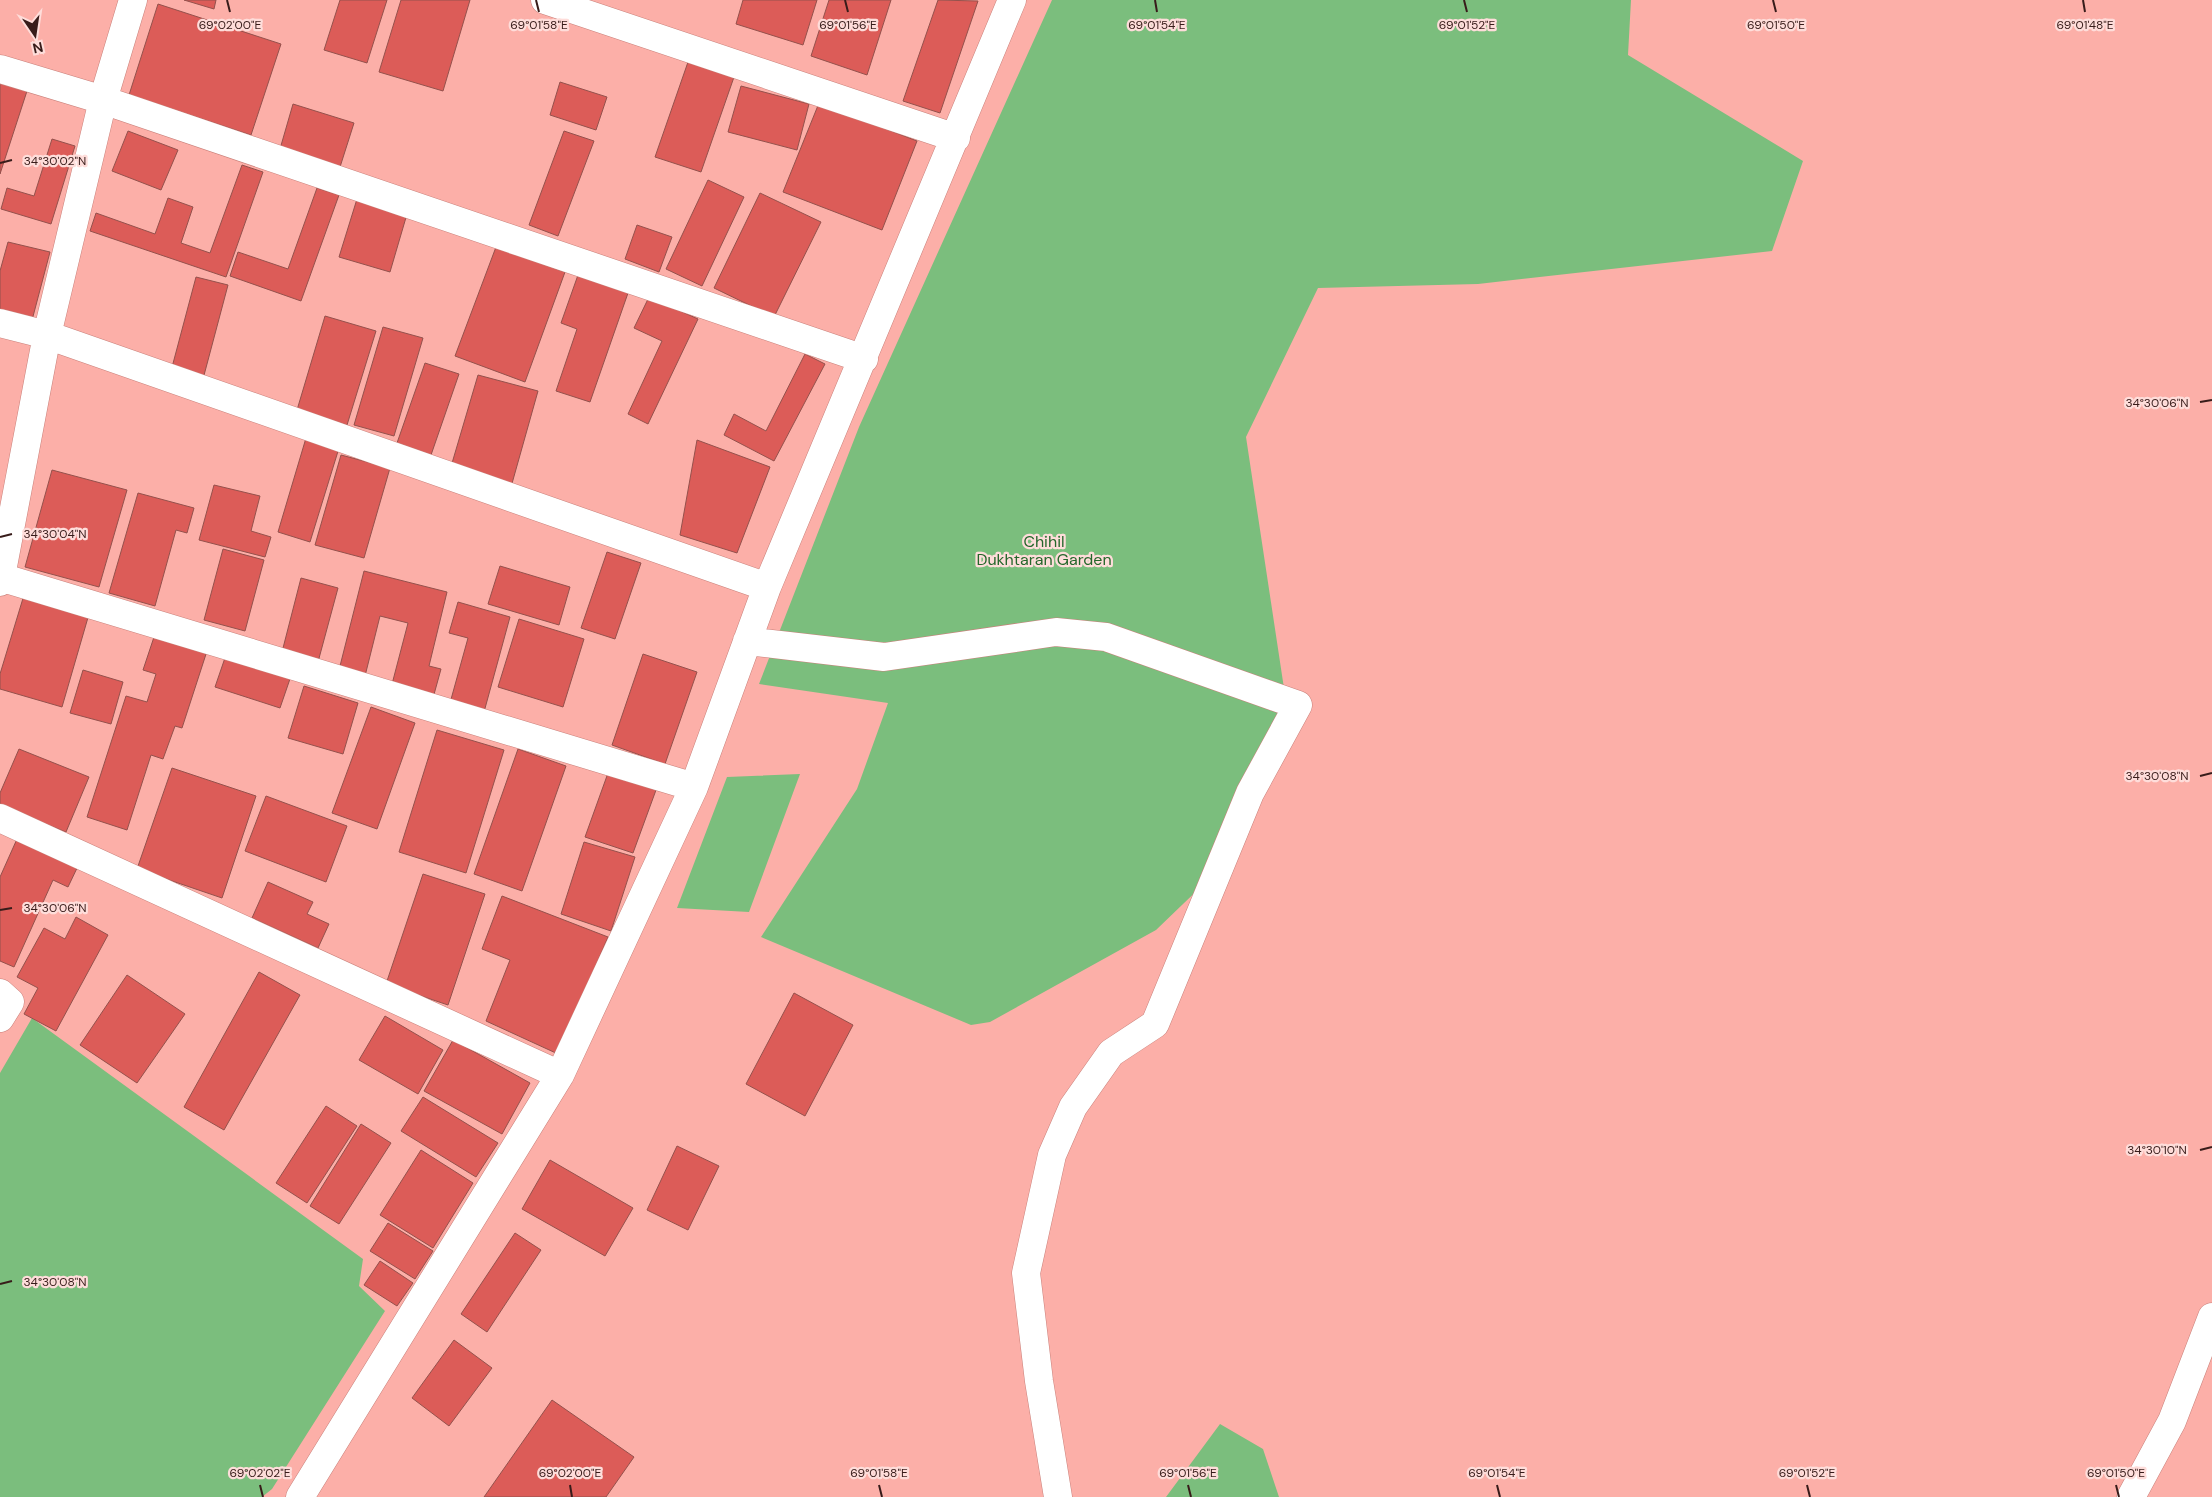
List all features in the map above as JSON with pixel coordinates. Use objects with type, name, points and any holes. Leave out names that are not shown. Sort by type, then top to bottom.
[{"type":"street","points":[[133,0],[103,100],[46,335],[0,579],[694,787]]},
{"type":"street","points":[[544,0],[956,138]]},
{"type":"street","points":[[300,1497],[560,1075],[694,787],[767,588],[1012,0]]},
{"type":"street","points":[[0,69],[103,100],[864,359]]},
{"type":"street","points":[[0,323],[46,335],[767,588]]},
{"type":"street","points":[[748,641],[884,657],[1056,632],[1106,637],[1298,705],[1250,793],[1156,1024],[1111,1053],[1073,1107],[1052,1155],[1026,1273],[1039,1381],[1058,1497]]},
{"type":"street","points":[[0,818],[560,1075]]},
{"type":"street","points":[[0,993],[10,1002],[0,1018]]},
{"type":"street","points":[[2131,1497],[2172,1421],[2212,1317]]},
{"type":"green space","name":"Chihil Dukhtaran Garden","points":[[1052,0],[1631,0],[1628,55],[1803,161],[1772,251],[1478,284],[1318,288],[1246,437],[1285,695],[1209,879],[1156,930],[990,1022],[971,1025],[761,937],[857,789],[888,703],[759,684],[859,427]]},
{"type":"green space","points":[[800,774],[749,912],[677,908],[727,777]]},
{"type":"green space","points":[[32,1018],[363,1259],[359,1286],[385,1311],[272,1489],[262,1497],[0,1497],[0,1073]]},
{"type":"green space","points":[[1220,1424],[1263,1449],[1279,1497],[1166,1497]]},
{"type":"building","points":[[184,0],[216,0],[214,9]]},
{"type":"building","points":[[340,0],[387,0],[367,63],[324,50]]},
{"type":"building","points":[[401,0],[470,0],[443,91],[379,72]]},
{"type":"building","points":[[743,0],[817,0],[803,45],[736,24]]},
{"type":"building","points":[[829,0],[891,0],[867,75],[811,56]]},
{"type":"building","points":[[938,0],[978,1],[940,113],[903,101]]},
{"type":"building","points":[[158,4],[281,44],[251,135],[129,95]]},
{"type":"building","points":[[688,62],[734,77],[701,172],[655,157]]},
{"type":"building","points":[[560,82],[607,97],[596,130],[550,115]]},
{"type":"building","points":[[0,83],[27,91],[0,174]]},
{"type":"building","points":[[741,86],[809,104],[797,150],[728,132]]},
{"type":"building","points":[[819,103],[917,141],[882,230],[783,192]]},
{"type":"building","points":[[293,104],[354,123],[340,167],[280,149]]},
{"type":"building","points":[[128,131],[178,150],[161,190],[112,171]]},
{"type":"building","points":[[564,131],[594,141],[558,236],[529,225]]},
{"type":"building","points":[[52,139],[75,146],[51,224],[1,209],[7,188],[34,196]]},
{"type":"building","points":[[242,165],[263,172],[226,277],[90,231],[96,213],[155,234],[168,198],[193,207],[181,243],[210,253]]},
{"type":"building","points":[[708,180],[744,197],[702,286],[666,269]]},
{"type":"building","points":[[317,188],[339,195],[301,301],[230,276],[238,252],[288,269]]},
{"type":"building","points":[[760,193],[821,222],[774,317],[714,288]]},
{"type":"building","points":[[357,199],[407,214],[390,272],[339,257]]},
{"type":"building","points":[[637,225],[672,237],[659,272],[625,259]]},
{"type":"building","points":[[8,242],[50,252],[31,324],[0,316],[0,271]]},
{"type":"building","points":[[496,247],[565,272],[525,382],[455,356]]},
{"type":"building","points":[[578,275],[628,293],[590,402],[556,391],[577,329],[561,323]]},
{"type":"building","points":[[196,277],[228,285],[203,379],[171,371]]},
{"type":"building","points":[[649,297],[698,319],[648,424],[628,414],[662,341],[634,328]]},
{"type":"building","points":[[325,316],[376,331],[347,425],[297,410]]},
{"type":"building","points":[[383,327],[423,338],[394,436],[354,425]]},
{"type":"building","points":[[805,354],[825,364],[774,461],[724,435],[734,414],[766,431]]},
{"type":"building","points":[[425,363],[459,374],[431,455],[397,443]]},
{"type":"building","points":[[478,375],[538,391],[511,487],[450,470]]},
{"type":"building","points":[[306,438],[339,448],[310,542],[278,532]]},
{"type":"building","points":[[697,440],[770,467],[737,553],[680,535]]},
{"type":"building","points":[[341,455],[390,468],[364,558],[315,545]]},
{"type":"building","points":[[52,470],[127,490],[99,587],[25,567]]},
{"type":"building","points":[[214,485],[260,496],[251,531],[271,537],[265,557],[199,540]]},
{"type":"building","points":[[138,493],[194,508],[187,533],[176,530],[155,606],[109,593]]},
{"type":"building","points":[[223,549],[264,560],[245,631],[204,620]]},
{"type":"building","points":[[607,552],[641,563],[615,639],[581,628]]},
{"type":"building","points":[[500,566],[570,587],[559,625],[488,604]]},
{"type":"building","points":[[364,571],[447,592],[429,666],[441,669],[433,698],[391,688],[408,623],[380,616],[365,676],[339,670]]},
{"type":"building","points":[[301,578],[338,588],[318,662],[282,652]]},
{"type":"building","points":[[24,595],[89,614],[62,707],[0,689],[0,674]]},
{"type":"building","points":[[458,602],[510,617],[484,712],[450,703],[468,638],[449,633]]},
{"type":"building","points":[[519,619],[584,639],[563,707],[498,687]]},
{"type":"building","points":[[155,634],[207,651],[182,728],[175,726],[163,759],[151,755],[127,830],[87,817],[126,696],[147,702],[156,674],[143,670]]},
{"type":"building","points":[[227,652],[292,673],[280,708],[215,687]]},
{"type":"building","points":[[643,654],[697,672],[665,764],[612,745]]},
{"type":"building","points":[[83,670],[123,682],[111,724],[70,713]]},
{"type":"building","points":[[304,686],[358,703],[343,754],[288,738]]},
{"type":"building","points":[[371,707],[415,723],[377,829],[332,813]]},
{"type":"building","points":[[437,730],[504,750],[466,873],[399,852]]},
{"type":"building","points":[[19,749],[89,777],[66,832],[0,806],[0,793]]},
{"type":"building","points":[[518,749],[566,766],[522,891],[474,874]]},
{"type":"building","points":[[172,768],[256,796],[222,898],[137,869]]},
{"type":"building","points":[[608,773],[656,790],[633,853],[585,837]]},
{"type":"building","points":[[266,796],[347,826],[326,882],[245,851]]},
{"type":"building","points":[[17,839],[78,866],[68,887],[53,880],[14,967],[0,961],[0,877]]},
{"type":"building","points":[[584,842],[635,857],[611,931],[561,914]]},
{"type":"building","points":[[423,874],[485,894],[448,1005],[386,984]]},
{"type":"building","points":[[268,882],[313,902],[307,914],[329,924],[318,948],[252,918]]},
{"type":"building","points":[[502,896],[608,937],[558,1054],[486,1021],[510,960],[482,949]]},
{"type":"building","points":[[76,917],[108,935],[56,1031],[24,1014],[38,988],[17,977],[44,928],[65,939]]},
{"type":"building","points":[[259,972],[300,995],[224,1130],[184,1107]]},
{"type":"building","points":[[127,975],[185,1014],[137,1083],[80,1045]]},
{"type":"building","points":[[794,993],[853,1025],[805,1116],[746,1084]]},
{"type":"building","points":[[385,1016],[443,1050],[418,1094],[359,1060]]},
{"type":"building","points":[[453,1040],[530,1083],[502,1134],[424,1091]]},
{"type":"building","points":[[423,1097],[498,1143],[476,1177],[401,1131]]},
{"type":"building","points":[[326,1106],[357,1126],[307,1203],[276,1183]]},
{"type":"building","points":[[361,1124],[391,1143],[339,1224],[310,1206]]},
{"type":"building","points":[[677,1146],[719,1166],[688,1230],[647,1210]]},
{"type":"building","points":[[421,1150],[473,1183],[433,1248],[380,1215]]},
{"type":"building","points":[[550,1160],[633,1208],[605,1256],[522,1209]]},
{"type":"building","points":[[388,1223],[433,1251],[415,1279],[370,1251]]},
{"type":"building","points":[[515,1233],[541,1250],[487,1332],[461,1314]]},
{"type":"building","points":[[380,1261],[413,1283],[397,1306],[364,1285]]},
{"type":"building","points":[[454,1340],[492,1368],[449,1426],[412,1398]]},
{"type":"building","points":[[552,1400],[634,1457],[606,1497],[484,1497]]}]
